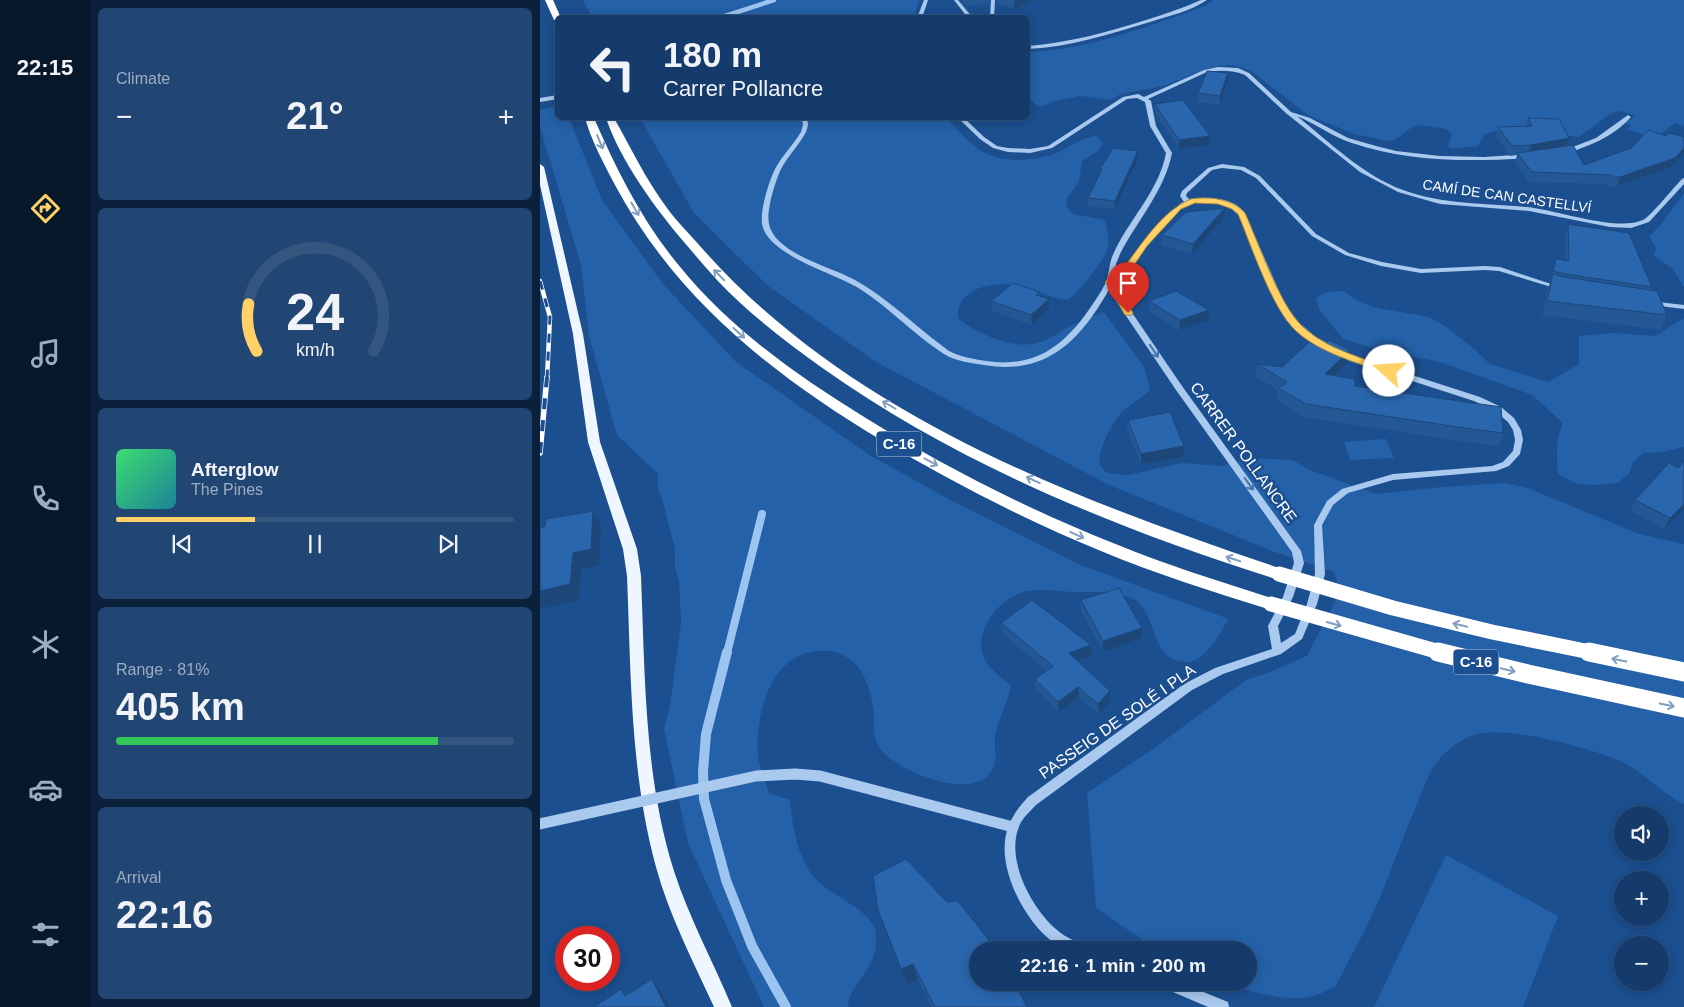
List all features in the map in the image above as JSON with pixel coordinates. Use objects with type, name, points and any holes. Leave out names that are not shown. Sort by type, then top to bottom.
[{"type":"highway","points":[[548,0],[556,15]]},
{"type":"highway","name":"C-16","points":[[590,120],[610,167],[649,233],[701,298],[742,336],[826,399],[928,461],[1070,532],[1138,560],[1200,582],[1471,661],[1577,686],[1684,708]]},
{"type":"highway","name":"C-16","points":[[611,120],[633,162],[664,210],[695,249],[730,286],[784,334],[869,393],[934,431],[1066,495],[1184,543],[1279,574],[1393,608],[1492,632],[1684,672]]},
{"type":"main road","points":[[540,166],[578,334],[594,442],[630,549],[634,576],[644,766],[659,849],[674,896],[723,1007]]},
{"type":"street","points":[[920,15],[926,0]]},
{"type":"street","points":[[956,0],[968,15]]},
{"type":"street","points":[[992,15],[993,0]]},
{"type":"street","points":[[1030,48],[1058,45],[1104,35],[1183,10],[1205,0]]},
{"type":"street","name":"CAMÍ DE CAN CASTELLVÍ","points":[[1145,98],[1199,74],[1226,68],[1247,74],[1289,113],[1349,162],[1374,179],[1400,191],[1440,202],[1529,209],[1610,225],[1632,226],[1648,221],[1684,180]]},
{"type":"street","points":[[963,120],[982,138],[995,147],[1008,150],[1030,151],[1050,147],[1123,98],[1135,96],[1145,98],[1148,101],[1153,126],[1167,148],[1169,158],[1163,174],[1113,262],[1110,282]]},
{"type":"street","points":[[540,100],[555,98]]},
{"type":"street","points":[[1289,113],[1301,116],[1347,140],[1390,151],[1454,158],[1533,156]]},
{"type":"street","points":[[1555,153],[1580,147],[1603,137],[1616,129],[1628,117]]},
{"type":"street","points":[[806,120],[803,133],[783,159],[776,174],[765,217],[769,233],[787,250],[864,288],[948,354],[972,362],[1001,365],[1017,363],[1047,355],[1068,341],[1110,282],[1123,275],[1144,245],[1178,207],[1188,202],[1183,196],[1184,192],[1205,171],[1216,167],[1236,166],[1248,170],[1258,177],[1314,235],[1347,254],[1381,264],[1421,270],[1500,269],[1549,286],[1570,290]]},
{"type":"street","name":"PASSEIG DE SOLÉ I PLA","points":[[1063,941],[1044,926],[1029,907],[1018,886],[1012,864],[1011,845],[1013,827],[1020,813],[1032,801],[1188,687],[1219,671],[1277,651],[1299,636],[1312,604],[1320,574],[1318,525],[1323,514],[1337,496],[1345,491],[1386,478],[1493,469],[1506,464],[1517,452],[1519,435],[1511,420],[1498,409],[1477,399],[1362,362],[1329,348],[1299,329],[1282,307],[1241,213],[1235,207],[1219,201],[1200,200],[1188,202]]},
{"type":"street","name":"CARRER POLLANCRE","points":[[1110,282],[1116,288],[1118,298],[1179,388],[1296,551],[1299,562],[1298,569],[1288,597],[1273,626],[1277,651]]},
{"type":"street","points":[[1648,303],[1684,307]]},
{"type":"street","points":[[540,824],[756,776],[795,774],[820,776],[1013,827]]},
{"type":"street","points":[[1185,991],[1224,1007]]},
{"type":"shaded area","points":[[583,0],[919,0],[915,15],[590,15]]},
{"type":"shaded area","points":[[1213,0],[1684,0],[1684,126],[1675,123],[1656,138],[1626,129],[1631,126],[1625,123],[1636,116],[1620,111],[1612,113],[1579,137],[1568,136],[1563,129],[1536,125],[1512,127],[1485,134],[1478,146],[1450,149],[1448,145],[1452,135],[1447,129],[1419,125],[1409,129],[1395,140],[1389,141],[1354,134],[1308,115],[1251,71],[1233,65],[1203,70],[1164,86],[1121,94],[1111,100],[1080,96],[1040,106],[1035,104],[1030,98],[1030,52],[1073,47],[1118,36],[1205,6]]},
{"type":"shaded area","points":[[555,106],[555,120],[570,120],[602,200],[663,284],[736,362],[871,456],[956,503],[1078,564],[1229,619],[1206,653],[1193,661],[1185,662],[1172,659],[1164,652],[1158,643],[1145,611],[1138,602],[1127,596],[1109,593],[1041,590],[1028,591],[1009,599],[992,614],[986,624],[981,645],[985,660],[995,672],[1011,685],[1010,691],[996,731],[993,769],[984,779],[970,784],[954,784],[918,774],[902,766],[880,748],[874,734],[874,712],[867,684],[857,665],[843,655],[828,651],[817,651],[797,657],[785,666],[775,678],[767,693],[762,709],[759,726],[758,757],[769,793],[790,800],[799,849],[813,876],[829,890],[868,917],[874,925],[876,947],[873,957],[854,989],[848,1007],[764,1007],[688,843],[664,729],[670,706],[681,622],[675,549],[658,489],[658,474],[617,435],[589,336],[581,265],[540,127],[540,110]]},
{"type":"shaded area","points":[[641,120],[949,120],[969,141],[983,152],[991,156],[1018,160],[1054,154],[1079,141],[1096,136],[1103,143],[1099,150],[1082,161],[1079,182],[1067,198],[1066,206],[1073,214],[1105,220],[1108,247],[1102,260],[1091,275],[1068,300],[1014,285],[992,285],[981,288],[971,292],[964,298],[959,307],[958,318],[975,330],[1008,343],[1031,344],[1044,341],[1068,327],[1104,312],[1144,367],[1150,390],[1128,406],[1110,429],[1099,459],[1107,473],[1128,475],[1182,463],[1220,466],[1250,459],[1270,459],[1292,460],[1310,470],[1376,494],[1505,483],[1528,488],[1639,534],[1684,544],[1684,804],[1667,794],[1627,764],[1604,755],[1567,744],[1525,735],[1488,732],[1474,735],[1454,746],[1434,766],[1376,907],[1335,987],[1313,996],[1301,998],[1279,997],[1251,991],[1257,991],[1257,941],[1144,941],[1096,908],[1087,793],[1153,749],[1246,680],[1307,656],[1340,592],[1334,572],[1275,552],[1109,485],[876,362],[768,286],[694,213]]},
{"type":"shaded area","points":[[1684,193],[1684,287],[1672,268],[1654,256],[1656,248],[1649,236],[1660,226]]},
{"type":"shaded area","points":[[1344,291],[1356,300],[1372,307],[1429,317],[1445,326],[1490,364],[1548,382],[1579,364],[1579,336],[1614,333],[1655,336],[1684,318],[1684,447],[1662,452],[1643,453],[1633,462],[1629,474],[1617,483],[1577,484],[1558,474],[1557,448],[1563,423],[1532,395],[1440,362],[1380,350],[1343,339],[1319,309],[1316,298],[1327,292]]},
{"type":"shaded area","points":[[1386,439],[1394,458],[1350,460],[1344,442]]},
{"type":"shaded area","points":[[1446,855],[1558,916],[1523,1007],[1374,1007]]},
{"type":"building","points":[[1207,71],[1228,73],[1220,96],[1198,93]]},
{"type":"building","points":[[1183,100],[1210,136],[1179,140],[1155,104]]},
{"type":"building","points":[[1528,118],[1559,119],[1569,138],[1531,145],[1512,146],[1498,127],[1532,126]]},
{"type":"building","points":[[1648,130],[1666,136],[1669,133],[1684,137],[1684,148],[1675,158],[1620,177],[1532,172],[1517,153],[1573,145],[1584,165],[1631,148]]},
{"type":"building","points":[[1113,148],[1138,151],[1115,201],[1088,198],[1102,169],[1100,169]]},
{"type":"building","points":[[1225,208],[1193,244],[1162,235],[1186,212]]},
{"type":"building","points":[[1568,224],[1629,233],[1652,287],[1553,271],[1556,259],[1569,261]]},
{"type":"building","points":[[1553,274],[1657,291],[1667,315],[1547,301]]},
{"type":"building","points":[[1013,283],[1040,292],[1036,295],[1049,299],[1031,315],[991,301]]},
{"type":"building","points":[[1176,291],[1209,310],[1180,320],[1149,301]]},
{"type":"building","points":[[1329,340],[1350,350],[1325,374],[1355,379],[1355,386],[1501,407],[1503,433],[1306,404],[1278,388],[1287,382],[1257,364],[1282,367],[1309,342],[1321,347]]},
{"type":"building","points":[[1170,412],[1184,446],[1141,454],[1128,420]]},
{"type":"building","points":[[1684,461],[1684,504],[1670,518],[1635,500],[1669,463],[1678,468]]},
{"type":"building","points":[[593,511],[591,549],[573,553],[570,584],[540,591],[540,528],[545,526],[546,519]]},
{"type":"building","points":[[1119,588],[1142,628],[1103,641],[1081,600]]},
{"type":"building","points":[[1032,600],[1091,645],[1069,653],[1110,691],[1098,704],[1078,687],[1058,702],[1035,679],[1053,666],[1001,623]]},
{"type":"building","points":[[906,859],[947,902],[958,901],[990,941],[969,941],[969,991],[1019,991],[1027,1007],[935,1007],[913,964],[901,969],[878,910],[873,876]]},
{"type":"building","points":[[652,979],[666,1007],[594,1007],[621,989],[625,996]]},
{"type":"waterway","points":[[728,15],[774,0]]},
{"type":"waterway","points":[[727,653],[762,514]]},
{"type":"waterway","points":[[727,652],[706,734],[703,772],[704,799],[726,880],[752,946],[786,1007]]},
{"type":"railway","points":[[540,281],[550,317],[547,379]]},
{"type":"railway","points":[[540,453],[547,377]]},
{"type":"route","points":[[1128,313],[1118,298],[1116,288],[1110,282],[1123,275],[1144,245],[1178,207],[1194,200],[1219,201],[1235,207],[1244,217],[1282,307],[1299,329],[1313,339],[1347,357],[1389,371]]}]
